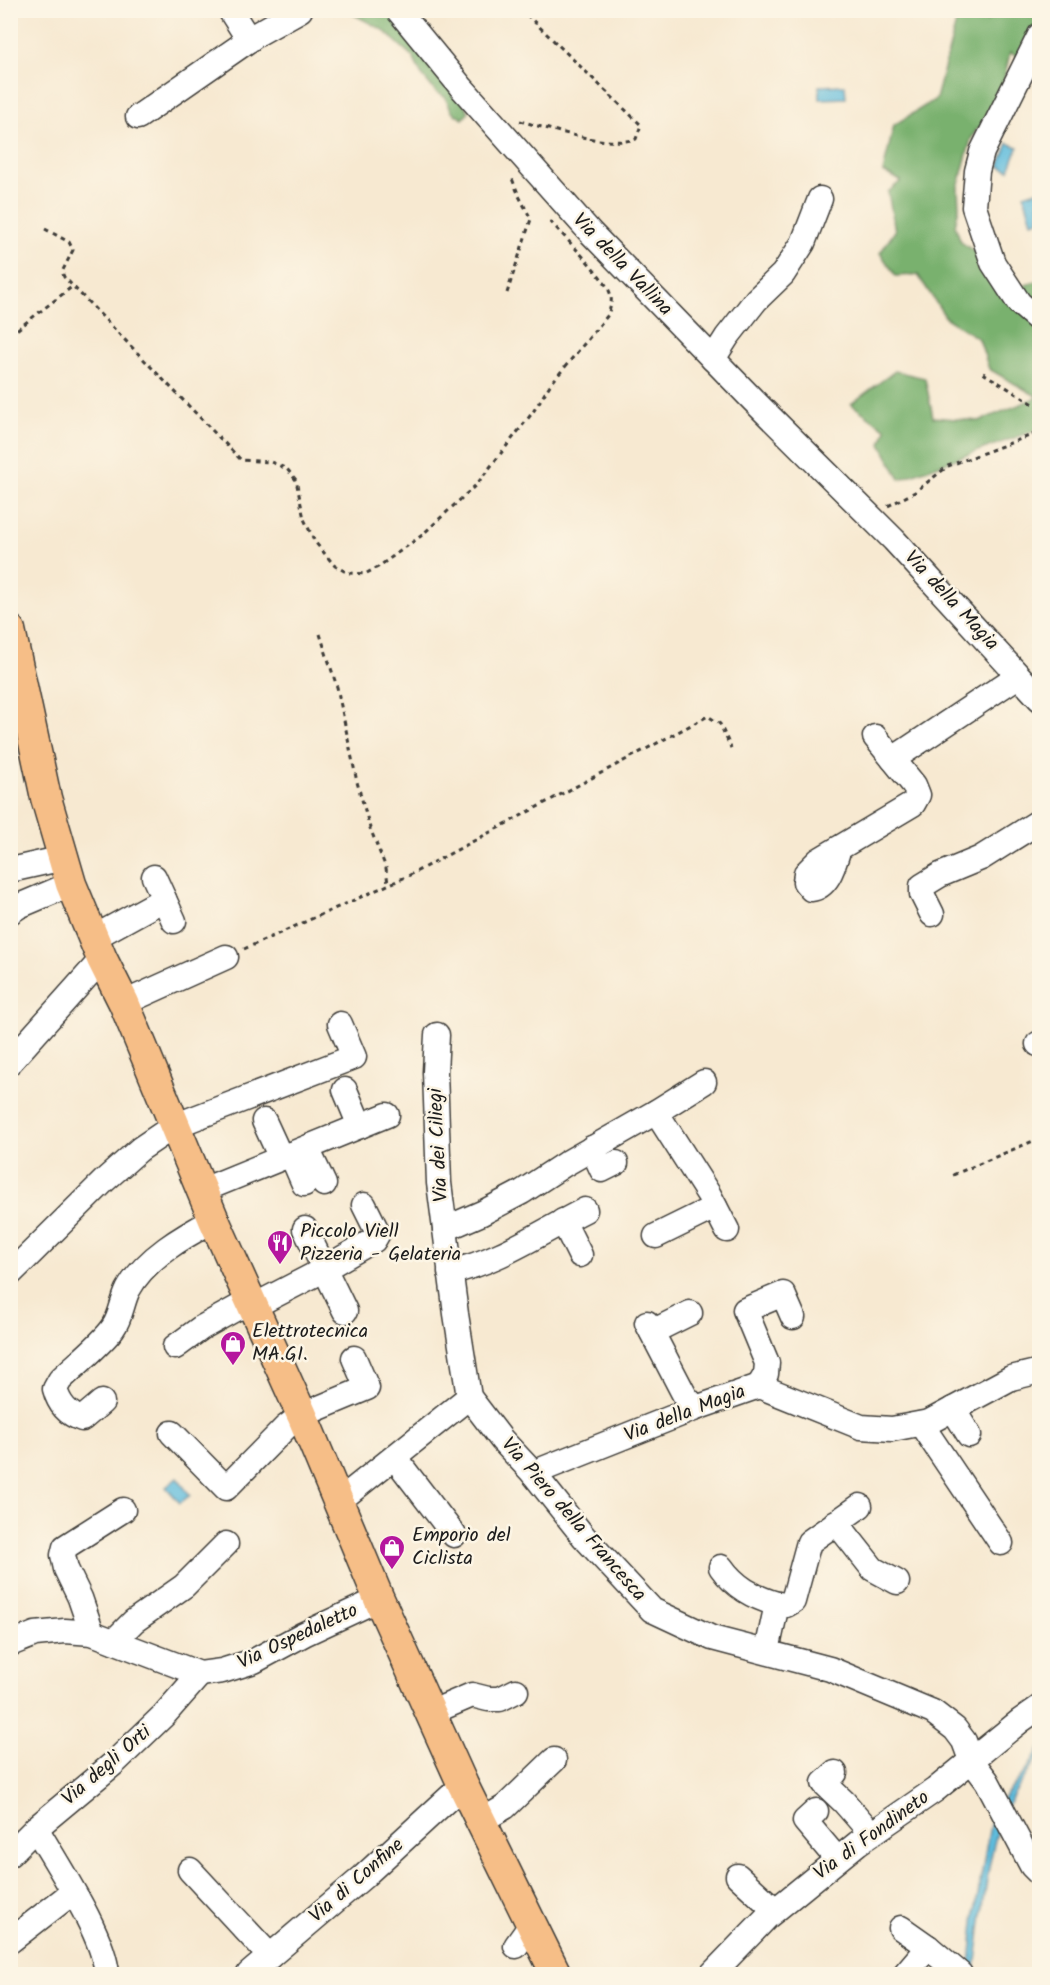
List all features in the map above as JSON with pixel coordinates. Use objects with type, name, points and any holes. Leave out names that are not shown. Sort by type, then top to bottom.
[{"type":"main road","points":[[12,642],[46,798],[67,871],[98,948],[124,1003],[214,1220],[302,1415],[379,1599],[480,1821],[523,1936],[554,1974]]},
{"type":"street","points":[[230,10],[249,40]]},
{"type":"street","points":[[138,117],[249,40],[300,10]]},
{"type":"street","name":"Via della Vallina","points":[[398,10],[462,88],[591,233],[860,506]]},
{"type":"street","points":[[1040,35],[982,152],[977,171],[974,207],[993,263],[1018,303],[1040,321]]},
{"type":"street","points":[[713,359],[756,300],[783,274],[804,243],[820,199]]},
{"type":"street","name":"Via della Magia","points":[[860,506],[1040,699]]},
{"type":"street","points":[[893,759],[1018,676]]},
{"type":"street","points":[[839,848],[913,804],[918,795],[914,785],[875,737]]},
{"type":"street","points":[[932,914],[922,894],[922,886],[940,875],[981,858],[1040,821]]},
{"type":"street","points":[[10,870],[67,871]]},
{"type":"street","points":[[10,912],[67,871]]},
{"type":"street","points":[[154,877],[174,921]]},
{"type":"street","points":[[10,1062],[98,948],[164,899]]},
{"type":"street","points":[[124,1003],[216,955]]},
{"type":"street","points":[[10,1274],[105,1180],[141,1149],[174,1126],[354,1057],[340,1024]]},
{"type":"street","name":"Via dei Ciliegi","points":[[437,1035],[435,1072],[439,1183],[469,1397]]},
{"type":"street","points":[[445,1229],[482,1214],[528,1201],[592,1148],[704,1082]]},
{"type":"street","points":[[345,1090],[360,1126]]},
{"type":"street","points":[[656,1112],[727,1230]]},
{"type":"street","points":[[203,1190],[387,1115]]},
{"type":"street","points":[[264,1121],[293,1153],[314,1184]]},
{"type":"street","points":[[592,1148],[602,1170],[615,1163]]},
{"type":"street","points":[[175,1347],[201,1328],[237,1308],[254,1306],[377,1237],[378,1233],[364,1205]]},
{"type":"street","points":[[656,1236],[715,1207]]},
{"type":"street","points":[[450,1272],[472,1267],[494,1258],[585,1210]]},
{"type":"street","points":[[102,1402],[82,1419],[71,1415],[58,1400],[55,1389],[60,1380],[112,1329],[119,1317],[128,1289],[142,1271],[180,1237],[214,1220]]},
{"type":"street","points":[[563,1221],[580,1255]]},
{"type":"street","points":[[305,1229],[318,1272],[338,1312]]},
{"type":"street","points":[[759,1386],[766,1374],[767,1363],[745,1311],[783,1294],[794,1317]]},
{"type":"street","points":[[690,1313],[650,1327],[685,1396],[696,1408]]},
{"type":"street","points":[[172,1434],[226,1488],[286,1427],[302,1415],[367,1388],[354,1358]]},
{"type":"street","name":"Via della Magia","points":[[533,1473],[696,1408],[759,1386],[861,1427],[892,1429],[929,1422],[1011,1378],[1040,1371]]},
{"type":"street","points":[[339,1501],[469,1397]]},
{"type":"street","name":"Via Piero della Francesca","points":[[469,1397],[584,1537],[652,1610],[712,1638],[830,1669],[933,1712],[955,1730],[964,1741],[971,1760],[987,1781],[1032,1866],[1040,1874]]},
{"type":"street","points":[[952,1408],[969,1435]]},
{"type":"street","points":[[921,1424],[1001,1543]]},
{"type":"street","points":[[395,1458],[454,1535]]},
{"type":"street","points":[[722,1567],[729,1579],[738,1587],[752,1595],[786,1605],[793,1601],[809,1542],[860,1506]]},
{"type":"street","points":[[103,1637],[80,1598],[66,1569],[63,1555],[65,1547],[123,1510]]},
{"type":"street","points":[[836,1522],[873,1569],[897,1582]]},
{"type":"street","points":[[103,1637],[134,1621],[184,1586],[226,1544]]},
{"type":"street","name":"Via Ospedaletto","points":[[200,1674],[222,1671],[254,1661],[304,1634],[379,1599]]},
{"type":"street","points":[[767,1651],[777,1604]]},
{"type":"street","points":[[10,1644],[35,1634],[65,1631],[103,1637],[200,1674]]},
{"type":"street","name":"Via degli Orti","points":[[10,1854],[36,1828],[112,1764],[164,1715],[200,1674]]},
{"type":"street","points":[[430,1713],[472,1695],[500,1699],[516,1691]]},
{"type":"street","name":"Via di Fondineto","points":[[712,1974],[775,1910],[837,1859],[935,1790],[1040,1707]]},
{"type":"street","points":[[480,1821],[505,1807],[554,1760]]},
{"type":"street","points":[[835,1773],[824,1783],[871,1833]]},
{"type":"street","name":"Via di Confine","points":[[249,1974],[363,1877],[463,1785]]},
{"type":"street","points":[[816,1811],[805,1821],[837,1859]]},
{"type":"street","points":[[36,1828],[95,1934],[106,1962],[107,1974]]},
{"type":"street","points":[[190,1870],[270,1956]]},
{"type":"street","points":[[738,1876],[775,1910]]},
{"type":"street","points":[[10,1941],[73,1892]]},
{"type":"street","points":[[901,1928],[960,1974]]},
{"type":"street","points":[[905,1974],[928,1947]]},
{"type":"path","points":[[513,119],[576,136],[626,142],[636,139],[641,125],[522,10]]},
{"type":"path","points":[[507,293],[531,219],[510,173],[524,190]]},
{"type":"path","points":[[45,229],[69,242],[73,250],[62,272],[64,277],[241,460],[271,462],[287,469],[296,480],[304,519],[315,542],[335,566],[348,573],[365,574],[421,536],[477,484],[533,412],[550,385],[608,315],[612,303],[606,285],[546,216]]},
{"type":"path","points":[[10,335],[73,286]]},
{"type":"path","points":[[983,373],[1040,408]]},
{"type":"path","points":[[860,506],[881,509],[915,492],[948,466],[1040,432]]},
{"type":"path","points":[[320,634],[337,687],[357,782],[370,828],[386,868],[388,885]]},
{"type":"path","points":[[216,955],[388,885],[708,716],[720,723],[731,748]]},
{"type":"path","points":[[952,1175],[1040,1138]]},
{"type":"green space","points":[[347,11],[407,11],[469,112],[463,119],[452,112],[445,97],[436,92],[421,74],[413,57],[383,30]]},
{"type":"green space","points":[[959,11],[985,11],[987,21],[996,11],[1039,11],[1039,22],[1019,58],[1010,52],[1004,80],[987,126],[977,129],[971,139],[958,188],[959,208],[955,225],[961,242],[974,251],[1004,299],[1039,280],[1039,429],[900,479],[881,444],[886,429],[851,404],[895,371],[925,378],[933,417],[979,421],[1038,397],[989,369],[979,339],[946,318],[918,275],[896,276],[880,253],[895,231],[888,192],[901,181],[883,172],[894,125],[936,99]]},
{"type":"water","points":[[845,85],[846,98],[820,99],[819,86]]},
{"type":"water","points":[[1008,143],[1018,147],[1009,170],[999,166]]},
{"type":"water","points":[[1039,190],[1039,220],[1032,222],[1024,195]]},
{"type":"water","points":[[177,1478],[190,1495],[180,1503],[166,1487]]},
{"type":"water","points":[[1039,1749],[1039,1755],[1007,1806],[1000,1824],[989,1865],[974,1974],[969,1974],[975,1912],[990,1825],[1003,1799],[1028,1768]]},
{"type":"place","name":"Piccolo Viell Pizzeria - Gelateria","points":[[280,1266]]},
{"type":"place","name":"Elettrotecnica MA.GI.","points":[[233,1367]]},
{"type":"place","name":"Emporio del Ciclista","points":[[392,1571]]}]
